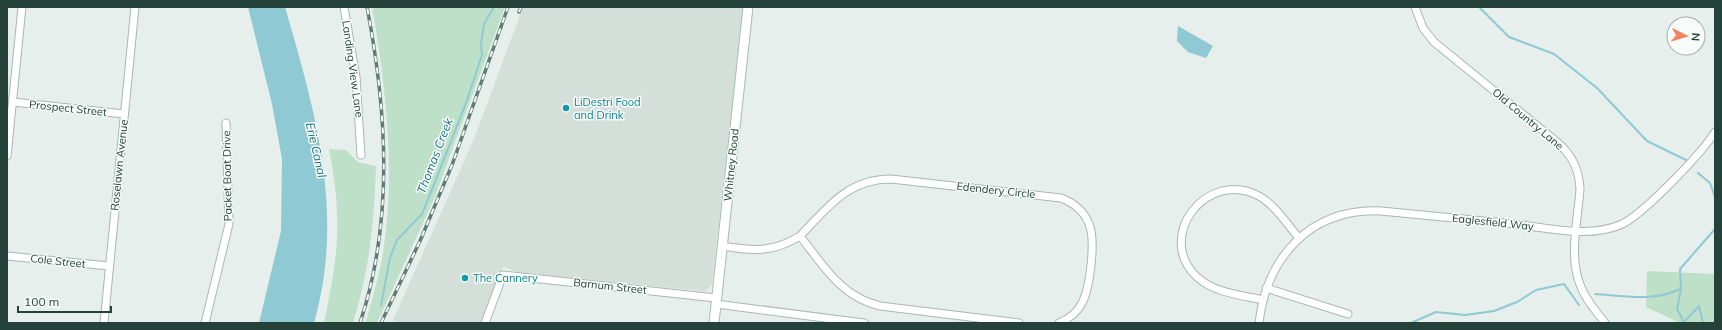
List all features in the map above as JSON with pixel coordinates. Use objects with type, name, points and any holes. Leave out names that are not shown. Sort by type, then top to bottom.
[{"type":"main road","name":"Whitney Road","points":[[714,323],[748,7]]},
{"type":"street","points":[[7,156],[22,7]]},
{"type":"street","name":"Roselawn Avenue","points":[[104,323],[135,7]]},
{"type":"street","name":"Landing View Lane","points":[[344,7],[356,77],[361,154]]},
{"type":"street","name":"Old Country Lane","points":[[1415,7],[1423,28],[1434,42],[1557,142],[1572,159],[1580,179],[1575,254],[1578,279],[1584,294],[1606,323]]},
{"type":"street","name":"Prospect Street","points":[[13,102],[124,114]]},
{"type":"street","name":"Packet Boat Drive","points":[[206,323],[229,224],[226,122]]},
{"type":"street","name":"Eaglesfield Way","points":[[1259,323],[1266,288],[1281,257],[1299,238],[1311,229],[1333,218],[1346,213],[1369,210],[1577,231],[1612,228],[1634,218],[1702,151],[1715,132]]},
{"type":"street","name":"Edendery Circle","points":[[722,246],[751,250],[768,250],[784,245],[800,236],[845,192],[859,184],[874,180],[891,179],[1061,198],[1073,203],[1084,214],[1089,224],[1092,238],[1085,298],[1073,315],[1059,323]]},
{"type":"street","points":[[1263,300],[1216,289],[1204,283],[1193,272],[1186,261],[1182,245],[1183,231],[1191,212],[1201,201],[1219,192],[1231,190],[1246,192],[1264,200],[1299,238]]},
{"type":"street","points":[[800,236],[834,280],[850,294],[864,302],[880,306],[1019,323]]},
{"type":"street","name":"Cole Street","points":[[7,256],[109,266]]},
{"type":"street","name":"Barnum Street","points":[[485,323],[503,275],[716,301],[864,323]]},
{"type":"street","points":[[1266,288],[1348,314]]},
{"type":"shaded area","points":[[523,7],[743,7],[712,284],[706,291],[702,291],[522,273],[503,267],[482,323],[397,323],[393,320],[474,139]]},
{"type":"green space","points":[[372,7],[505,7],[434,199],[377,323],[366,322],[380,269],[385,237],[389,172],[386,104]]},
{"type":"green space","points":[[329,149],[346,150],[358,162],[376,166],[370,245],[359,303],[353,323],[324,323],[334,270],[337,243],[336,191]]},
{"type":"green space","points":[[1647,271],[1715,274],[1715,323],[1677,323],[1676,321],[1646,307]]},
{"type":"water","name":"Erie Canal","points":[[248,7],[285,7],[307,86],[316,125],[323,164],[327,203],[327,242],[323,282],[314,323],[259,323],[281,231],[282,159],[272,104]]},
{"type":"water","points":[[1178,26],[1213,46],[1206,58],[1188,52],[1177,41]]},
{"type":"waterway","name":"Thomas Creek","points":[[381,305],[390,258],[397,240],[422,214],[466,103],[482,55],[481,44],[484,24],[494,7]]},
{"type":"waterway","points":[[1479,7],[1509,37],[1554,54],[1597,88],[1647,141],[1686,160]]},
{"type":"waterway","points":[[1698,173],[1710,183],[1715,197]]},
{"type":"waterway","points":[[1703,323],[1699,306],[1684,322],[1677,309],[1681,289],[1680,269],[1715,229]]},
{"type":"waterway","points":[[1411,323],[1436,312],[1465,315],[1494,311],[1517,302],[1536,290],[1564,284],[1579,305]]},
{"type":"waterway","points":[[1595,294],[1649,297],[1660,296],[1680,289]]},
{"type":"railway","points":[[360,323],[371,284],[378,245],[384,166],[383,126],[379,86],[367,7]]},
{"type":"railway","points":[[381,323],[420,241],[452,165],[508,7]]},
{"type":"railway","points":[[519,12],[521,7]]},
{"type":"place","name":"LiDestri Food and Drink","points":[[566,108]]},
{"type":"place","name":"The Cannery","points":[[465,278]]}]
